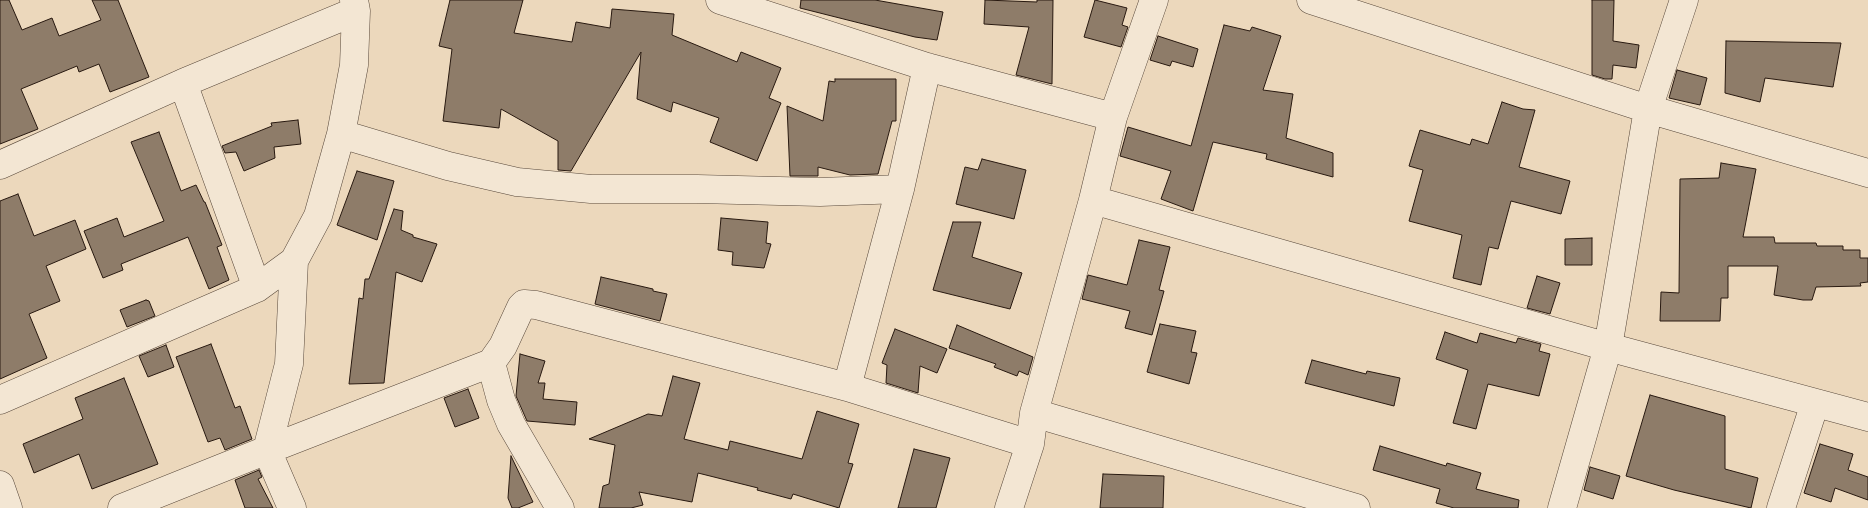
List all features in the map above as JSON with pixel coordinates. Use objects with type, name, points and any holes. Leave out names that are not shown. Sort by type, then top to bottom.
[{"type":"street","points":[[720,0],[927,67],[1113,117]]},
{"type":"street","points":[[1008,508],[1030,444],[1034,413],[1093,200],[1113,117],[1154,0]]},
{"type":"street","points":[[1311,0],[1648,110],[1868,172]]},
{"type":"street","points":[[1562,508],[1608,347],[1648,110],[1684,0]]},
{"type":"street","points":[[0,165],[355,6],[354,65],[341,134],[318,216],[294,261],[258,288],[0,400]]},
{"type":"street","points":[[847,387],[900,189],[927,67]]},
{"type":"street","points":[[183,83],[258,288]]},
{"type":"street","points":[[341,134],[448,166],[517,182],[591,190],[697,189],[820,192],[900,189]]},
{"type":"street","points":[[1093,200],[1608,347],[1868,417]]},
{"type":"street","points":[[292,508],[267,450],[290,364],[294,261]]},
{"type":"street","points":[[122,508],[491,363],[503,346],[524,304],[847,387],[1030,444]]},
{"type":"street","points":[[491,363],[501,400],[511,424],[560,508]]},
{"type":"street","points":[[1781,508],[1815,403]]},
{"type":"street","points":[[1034,413],[1329,504],[1356,508]]},
{"type":"street","points":[[0,485],[8,508]]},
{"type":"building","points":[[0,0],[9,0],[22,30],[52,18],[59,36],[101,20],[92,0],[118,0],[149,77],[110,92],[99,64],[79,72],[77,66],[21,89],[38,129],[0,144]]},
{"type":"building","points":[[450,0],[523,0],[514,33],[572,42],[576,22],[610,28],[612,9],[674,14],[672,35],[737,62],[741,52],[781,68],[769,98],[781,103],[757,161],[710,142],[719,118],[673,102],[671,112],[637,99],[641,52],[571,171],[558,170],[558,141],[501,109],[499,128],[443,121],[452,49],[439,46]]},
{"type":"building","points":[[801,0],[875,0],[943,12],[937,40],[915,37],[800,8]]},
{"type":"building","points":[[985,0],[1037,2],[1037,0],[1053,0],[1052,84],[1016,75],[1029,27],[984,24]]},
{"type":"building","points":[[1095,0],[1127,8],[1122,25],[1128,27],[1121,47],[1084,37]]},
{"type":"building","points":[[1592,0],[1614,0],[1613,41],[1639,45],[1636,68],[1613,65],[1612,79],[1592,75]]},
{"type":"building","points":[[1224,25],[1250,31],[1252,27],[1281,36],[1263,90],[1293,94],[1286,138],[1333,153],[1333,177],[1266,159],[1267,154],[1213,142],[1193,211],[1161,199],[1171,171],[1120,156],[1128,127],[1191,146]]},
{"type":"building","points":[[1158,36],[1198,49],[1193,67],[1172,61],[1170,66],[1150,60]]},
{"type":"building","points":[[1726,41],[1841,43],[1833,87],[1765,78],[1760,102],[1725,93]]},
{"type":"building","points":[[1677,70],[1707,78],[1700,105],[1669,98]]},
{"type":"building","points":[[835,79],[896,79],[896,121],[892,121],[878,174],[850,175],[818,167],[818,176],[790,176],[787,106],[823,121],[829,81],[835,82]]},
{"type":"building","points":[[1502,102],[1523,109],[1535,110],[1519,167],[1570,181],[1561,214],[1511,201],[1498,249],[1489,247],[1481,285],[1453,278],[1462,235],[1409,221],[1423,170],[1409,166],[1420,130],[1470,145],[1472,139],[1488,144]]},
{"type":"building","points":[[298,120],[301,144],[274,147],[275,158],[244,171],[236,152],[225,153],[222,146],[272,126],[271,123]]},
{"type":"building","points":[[159,132],[181,191],[196,185],[222,245],[217,247],[229,280],[209,289],[188,237],[121,264],[123,270],[103,278],[84,231],[117,218],[124,237],[164,221],[131,142]]},
{"type":"building","points":[[982,159],[1026,170],[1014,219],[956,204],[965,167],[978,170]]},
{"type":"building","points":[[1721,163],[1756,169],[1743,237],[1774,237],[1775,243],[1816,243],[1817,246],[1843,246],[1843,250],[1860,250],[1860,258],[1868,258],[1868,282],[1860,283],[1861,286],[1816,287],[1812,300],[1803,300],[1774,295],[1778,266],[1728,266],[1728,298],[1721,298],[1720,321],[1660,321],[1661,292],[1679,293],[1680,179],[1719,178]]},
{"type":"building","points":[[357,171],[394,181],[377,240],[337,225]]},
{"type":"building","points":[[18,194],[34,236],[75,220],[86,249],[46,266],[60,301],[29,314],[47,358],[0,379],[0,201]]},
{"type":"building","points":[[394,209],[403,211],[401,230],[413,235],[413,237],[437,244],[422,282],[396,272],[384,383],[349,384],[359,298],[363,299],[365,279],[369,279]]},
{"type":"building","points":[[721,218],[768,222],[766,243],[771,244],[764,268],[732,265],[733,252],[718,250]]},
{"type":"building","points":[[953,222],[981,222],[972,257],[1022,273],[1010,309],[933,290]]},
{"type":"building","points":[[1592,238],[1592,265],[1565,265],[1565,239]]},
{"type":"building","points":[[1139,240],[1170,247],[1159,290],[1164,291],[1152,335],[1125,328],[1130,311],[1082,299],[1088,275],[1127,285]]},
{"type":"building","points":[[1537,276],[1560,283],[1550,314],[1527,308]]},
{"type":"building","points":[[601,277],[667,294],[660,321],[595,304]]},
{"type":"building","points":[[146,300],[149,301],[155,316],[127,327],[120,310]]},
{"type":"building","points":[[1160,324],[1196,331],[1191,352],[1197,353],[1189,384],[1147,372]]},
{"type":"building","points":[[957,325],[1033,357],[1028,375],[1019,371],[1017,376],[994,367],[996,364],[949,348]]},
{"type":"building","points":[[895,329],[947,349],[937,373],[920,366],[918,393],[886,383],[887,365],[882,363]]},
{"type":"building","points":[[1445,332],[1477,343],[1480,333],[1516,343],[1518,338],[1541,344],[1539,351],[1550,354],[1539,396],[1488,384],[1476,429],[1453,423],[1468,370],[1436,359]]},
{"type":"building","points":[[211,344],[235,408],[240,406],[252,439],[225,450],[220,438],[208,442],[176,357]]},
{"type":"building","points":[[166,345],[174,367],[148,377],[139,356]]},
{"type":"building","points":[[520,354],[545,361],[538,383],[545,383],[543,399],[577,402],[575,425],[527,421],[516,396]]},
{"type":"building","points":[[1312,360],[1366,374],[1367,371],[1400,378],[1394,406],[1305,383]]},
{"type":"building","points":[[673,376],[700,383],[684,439],[728,450],[730,441],[802,459],[817,411],[859,424],[848,463],[853,464],[839,508],[793,494],[791,499],[757,490],[758,488],[698,473],[692,502],[639,492],[643,505],[631,508],[599,508],[603,486],[609,484],[615,445],[589,439],[648,414],[662,416]]},
{"type":"building","points":[[124,378],[158,464],[92,489],[79,454],[34,473],[23,444],[83,419],[75,398]]},
{"type":"building","points":[[468,389],[479,418],[455,427],[444,398]]},
{"type":"building","points":[[1650,395],[1725,416],[1725,469],[1758,478],[1751,508],[1674,490],[1626,476]]},
{"type":"building","points":[[1820,444],[1853,454],[1848,470],[1868,477],[1868,500],[1835,488],[1831,502],[1804,493]]},
{"type":"building","points":[[1380,446],[1446,466],[1447,463],[1481,473],[1476,489],[1519,500],[1518,508],[1454,508],[1436,503],[1440,489],[1373,470]]},
{"type":"building","points":[[914,449],[950,458],[936,508],[898,508]]},
{"type":"building","points":[[511,456],[533,502],[518,508],[512,508],[508,498]]},
{"type":"building","points":[[1590,467],[1620,476],[1613,499],[1584,490]]},
{"type":"building","points":[[259,470],[262,477],[258,479],[273,508],[245,508],[235,480]]},
{"type":"building","points":[[1103,474],[1164,476],[1163,508],[1100,508]]}]
